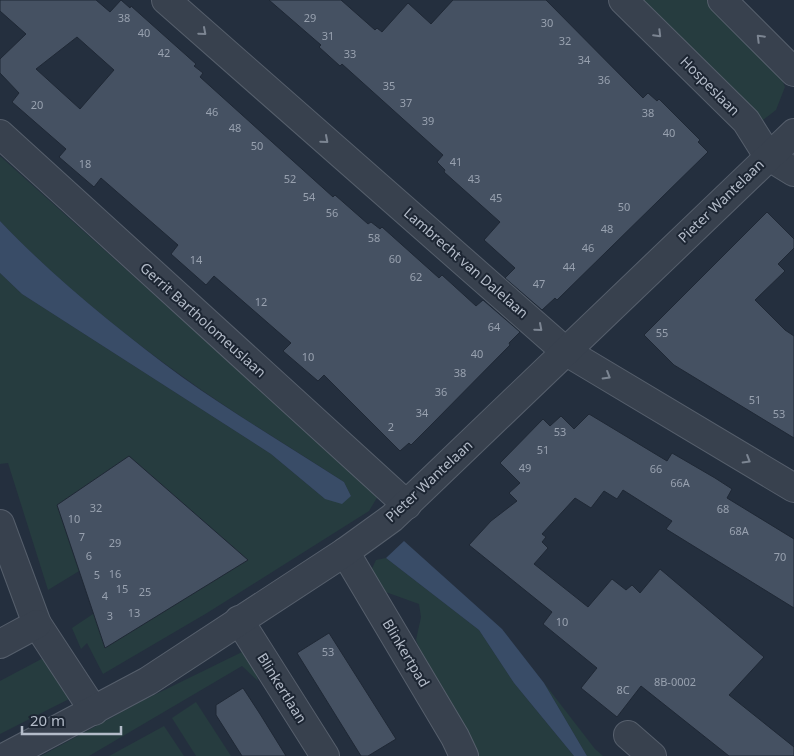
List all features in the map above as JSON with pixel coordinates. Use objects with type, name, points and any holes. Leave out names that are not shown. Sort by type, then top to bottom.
[{"type":"street","name":"Lambrecht van Dalelaan","points":[[166,0],[566,351],[794,488]]},
{"type":"street","name":"Hospeslaan","points":[[623,0],[746,122],[768,156],[794,172]]},
{"type":"street","points":[[722,0],[794,72]]},
{"type":"street","name":"Pieter Wantelaan","points":[[8,756],[148,681],[345,552],[406,505],[794,133]]},
{"type":"street","name":"Gerrit Bartholomeuslaan","points":[[0,134],[406,505]]},
{"type":"street","points":[[0,524],[37,624],[94,711]]},
{"type":"street","name":"Blinkertpad","points":[[345,552],[451,730],[464,756]]},
{"type":"street","name":"Blinkertlaan","points":[[239,620],[325,756]]},
{"type":"street","points":[[0,644],[37,624]]},
{"type":"street","points":[[628,735],[652,756]]},
{"type":"green space","points":[[642,0],[712,0],[780,75],[785,87],[776,110],[763,120],[739,106]]},
{"type":"green space","points":[[0,156],[378,496],[369,511],[207,613],[103,674],[87,643],[81,649],[72,628],[111,602],[89,565],[48,590],[8,463],[0,464],[0,273],[22,294],[271,454],[325,499],[351,496],[344,482],[222,404],[135,341],[87,303],[20,242],[0,221]]},
{"type":"green space","points":[[386,558],[479,630],[514,683],[574,756],[472,756],[430,674],[416,640],[421,617],[419,604],[380,590],[369,575],[376,560]]},
{"type":"green space","points":[[242,652],[255,669],[258,681],[242,666],[89,756],[41,756],[142,701]]},
{"type":"green space","points":[[49,655],[73,697],[0,734],[0,681]]},
{"type":"green space","points":[[544,683],[595,749],[603,756],[587,756]]},
{"type":"green space","points":[[196,702],[231,756],[196,756],[172,718]]},
{"type":"green space","points":[[164,726],[184,756],[109,756],[111,755]]},
{"type":"water","points":[[0,221],[64,283],[135,341],[202,391],[344,482],[351,496],[342,504],[325,499],[271,454],[22,294],[0,273]]},
{"type":"water","points":[[404,541],[502,629],[544,683],[587,756],[574,756],[514,683],[479,630],[386,558]]},
{"type":"building","points":[[0,0],[96,0],[110,12],[121,0],[130,8],[131,6],[196,64],[194,66],[203,73],[200,77],[333,197],[335,195],[368,224],[371,222],[380,229],[382,227],[439,278],[442,275],[476,306],[483,300],[520,332],[509,343],[510,345],[411,445],[409,443],[400,451],[324,375],[318,381],[283,351],[291,343],[214,276],[206,285],[171,254],[178,245],[101,178],[94,187],[59,157],[66,149],[12,102],[19,93],[0,73],[0,59],[26,34],[0,11]],"holes":[[[77,37],[114,70],[80,109],[36,69]]]},
{"type":"building","points":[[269,0],[341,0],[375,30],[377,28],[382,32],[408,3],[431,24],[453,0],[546,0],[643,98],[648,93],[657,101],[659,99],[700,140],[698,142],[708,152],[557,300],[555,298],[542,310],[505,278],[515,268],[484,240],[500,222],[444,172],[445,170],[437,162],[443,155],[342,64],[340,66],[319,47],[321,45]]},
{"type":"building","points":[[767,212],[794,239],[794,248],[778,264],[785,271],[755,300],[785,330],[794,336],[794,438],[674,365],[644,335]]},
{"type":"building","points":[[589,414],[667,461],[672,453],[715,478],[732,489],[727,498],[794,539],[794,608],[666,529],[672,521],[623,490],[617,499],[604,491],[591,508],[575,498],[542,534],[546,537],[542,542],[548,548],[534,564],[588,607],[612,579],[626,590],[632,585],[640,593],[660,569],[764,657],[729,695],[794,747],[794,756],[729,756],[641,686],[617,717],[581,688],[597,668],[543,624],[552,612],[469,545],[491,521],[517,501],[509,493],[520,483],[500,463],[543,419],[550,426],[561,416],[574,429]]},
{"type":"building","points":[[129,456],[248,560],[105,648],[57,505]]},
{"type":"building","points":[[329,633],[396,739],[368,756],[361,756],[297,653]]},
{"type":"building","points":[[243,688],[286,756],[242,756],[216,715],[216,705]]}]
